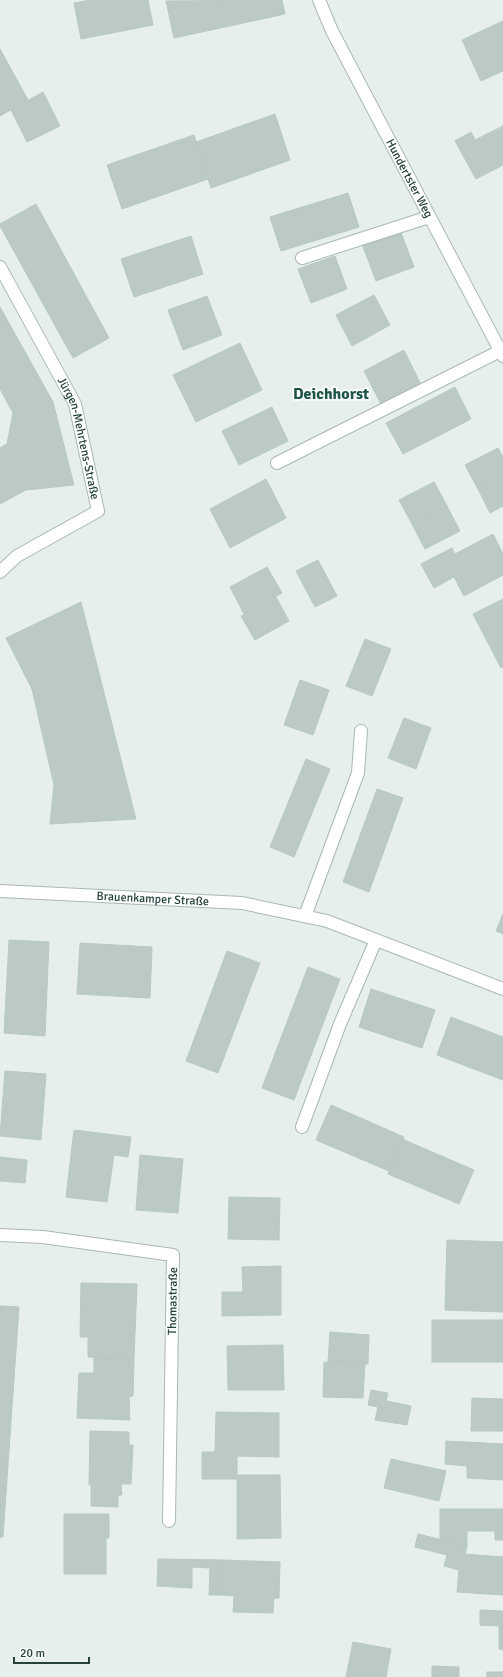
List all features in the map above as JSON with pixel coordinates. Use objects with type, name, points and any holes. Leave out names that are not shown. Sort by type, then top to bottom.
[{"type":"street","name":"Hundertster Weg","points":[[319,0],[332,31],[429,217],[502,352]]},
{"type":"street","points":[[302,258],[429,217]]},
{"type":"street","name":"Jürgen-Mehrtens-Straße","points":[[0,267],[75,404],[98,511],[17,556],[0,572]]},
{"type":"street","points":[[277,463],[502,352]]},
{"type":"street","points":[[305,916],[358,773],[361,731]]},
{"type":"street","name":"Brauenkamper Straße","points":[[0,891],[242,903],[327,921],[503,989]]},
{"type":"street","points":[[302,1127],[340,1024],[376,940]]},
{"type":"street","name":"Thomastraße","points":[[0,1235],[43,1238],[173,1255],[169,1521]]},
{"type":"building","points":[[91,0],[148,0],[153,25],[81,39],[74,3]]},
{"type":"building","points":[[282,0],[285,14],[174,38],[166,1]]},
{"type":"building","points":[[503,21],[503,71],[481,81],[462,40]]},
{"type":"building","points":[[0,49],[28,100],[0,116]]},
{"type":"building","points":[[43,92],[60,126],[27,142],[11,110]]},
{"type":"building","points":[[275,114],[290,160],[211,188],[196,142]]},
{"type":"building","points":[[503,126],[503,165],[476,179],[455,141],[471,132],[475,140]]},
{"type":"building","points":[[194,135],[208,179],[122,209],[107,165]]},
{"type":"building","points":[[348,193],[359,227],[281,251],[270,217]]},
{"type":"building","points":[[36,204],[109,338],[73,358],[0,226],[0,224]]},
{"type":"building","points":[[400,230],[414,267],[376,281],[362,244]]},
{"type":"building","points":[[191,236],[203,274],[134,297],[121,259]]},
{"type":"building","points":[[335,256],[347,289],[311,303],[298,269]]},
{"type":"building","points":[[374,295],[390,325],[352,346],[336,315]]},
{"type":"building","points":[[207,296],[222,335],[183,350],[168,310]]},
{"type":"building","points":[[0,307],[53,402],[74,485],[26,490],[0,504],[0,448],[7,444],[13,413],[0,389]]},
{"type":"building","points":[[240,343],[262,390],[196,422],[173,375]]},
{"type":"building","points":[[404,350],[421,385],[382,406],[364,371]]},
{"type":"building","points":[[455,387],[471,419],[403,454],[386,423]]},
{"type":"building","points":[[272,407],[288,441],[239,465],[222,431]]},
{"type":"building","points":[[498,448],[503,457],[503,475],[478,489],[465,465]]},
{"type":"building","points":[[503,475],[503,506],[490,513],[478,489]]},
{"type":"building","points":[[266,479],[286,518],[230,548],[210,509]]},
{"type":"building","points":[[434,482],[447,506],[412,524],[399,500]]},
{"type":"building","points":[[447,506],[460,531],[425,549],[412,524]]},
{"type":"building","points":[[493,534],[503,554],[503,575],[464,596],[454,577],[434,588],[421,564],[452,548],[455,554]]},
{"type":"building","points":[[318,560],[337,596],[315,607],[296,571]]},
{"type":"building","points":[[267,567],[282,593],[244,614],[230,587]]},
{"type":"building","points":[[276,597],[289,621],[255,640],[241,616]]},
{"type":"building","points":[[503,599],[503,667],[501,668],[473,614]]},
{"type":"building","points":[[81,602],[136,819],[50,824],[54,785],[32,689],[6,638]]},
{"type":"building","points":[[365,639],[391,649],[372,696],[346,686]]},
{"type":"building","points":[[300,680],[329,690],[313,735],[284,725]]},
{"type":"building","points":[[404,718],[431,728],[416,769],[388,758]]},
{"type":"building","points":[[306,759],[330,769],[294,857],[270,847]]},
{"type":"building","points":[[377,789],[403,798],[369,892],[343,882]]},
{"type":"building","points":[[503,914],[503,934],[496,931]]},
{"type":"building","points":[[9,940],[49,942],[45,1036],[4,1033]]},
{"type":"building","points":[[80,943],[152,947],[150,998],[77,994]]},
{"type":"building","points":[[227,951],[260,963],[218,1073],[186,1061]]},
{"type":"building","points":[[308,967],[340,979],[294,1100],[262,1088]]},
{"type":"building","points":[[371,989],[435,1010],[422,1048],[359,1027]]},
{"type":"building","points":[[451,1017],[503,1037],[503,1080],[437,1055]]},
{"type":"building","points":[[5,1071],[46,1074],[41,1140],[0,1136]]},
{"type":"building","points":[[331,1105],[404,1137],[389,1171],[316,1140]]},
{"type":"building","points":[[74,1130],[131,1137],[128,1157],[114,1155],[107,1202],[66,1197]]},
{"type":"building","points":[[402,1139],[474,1170],[459,1204],[388,1174]]},
{"type":"building","points":[[140,1155],[183,1159],[178,1213],[136,1210]]},
{"type":"building","points":[[0,1157],[27,1160],[25,1183],[0,1181]]},
{"type":"building","points":[[229,1197],[280,1198],[279,1240],[228,1239]]},
{"type":"building","points":[[447,1240],[503,1242],[503,1312],[445,1310]]},
{"type":"building","points":[[281,1266],[281,1315],[222,1316],[222,1292],[243,1292],[242,1267]]},
{"type":"building","points":[[81,1283],[137,1284],[134,1358],[88,1357],[88,1337],[80,1337]]},
{"type":"building","points":[[0,1306],[19,1307],[3,1537],[0,1537]]},
{"type":"building","points":[[432,1320],[503,1320],[503,1362],[432,1362]]},
{"type":"building","points":[[330,1332],[369,1335],[368,1364],[328,1362]]},
{"type":"building","points":[[283,1345],[284,1390],[228,1390],[227,1346]]},
{"type":"building","points":[[94,1357],[134,1358],[133,1396],[129,1397],[130,1420],[77,1418],[79,1373],[94,1373]]},
{"type":"building","points":[[324,1362],[365,1364],[363,1398],[323,1397]]},
{"type":"building","points":[[371,1390],[388,1393],[386,1401],[411,1406],[407,1425],[375,1420],[378,1407],[368,1405]]},
{"type":"building","points":[[472,1398],[503,1399],[503,1431],[471,1431]]},
{"type":"building","points":[[216,1412],[279,1413],[279,1457],[237,1456],[237,1479],[202,1479],[202,1452],[215,1452]]},
{"type":"building","points":[[90,1431],[129,1432],[129,1445],[133,1445],[131,1484],[121,1484],[122,1495],[118,1495],[118,1507],[91,1506],[91,1484],[89,1485]]},
{"type":"building","points":[[446,1441],[503,1444],[503,1480],[467,1478],[467,1466],[445,1464]]},
{"type":"building","points":[[391,1459],[446,1471],[439,1501],[384,1488]]},
{"type":"building","points":[[237,1475],[280,1475],[281,1538],[237,1539]]},
{"type":"building","points":[[440,1509],[503,1509],[503,1540],[495,1540],[495,1531],[467,1531],[467,1546],[440,1540]]},
{"type":"building","points":[[64,1514],[109,1514],[109,1538],[106,1538],[106,1574],[64,1574]]},
{"type":"building","points":[[418,1534],[467,1546],[465,1554],[503,1557],[503,1595],[457,1592],[459,1570],[444,1566],[447,1555],[415,1547]]},
{"type":"building","points":[[158,1559],[223,1560],[222,1595],[209,1595],[210,1568],[192,1567],[192,1588],[157,1586]]},
{"type":"building","points":[[223,1560],[280,1562],[279,1598],[274,1598],[273,1613],[233,1612],[234,1596],[222,1595]]},
{"type":"building","points":[[480,1610],[503,1611],[503,1650],[499,1649],[499,1626],[480,1625]]},
{"type":"building","points":[[353,1642],[391,1649],[386,1677],[346,1677]]},
{"type":"building","points":[[432,1666],[459,1667],[459,1677],[432,1677]]},
{"type":"building","points":[[487,1672],[503,1672],[503,1677],[487,1677]]},
{"type":"district","name":"Deichhorst","points":[[331,394]]}]
